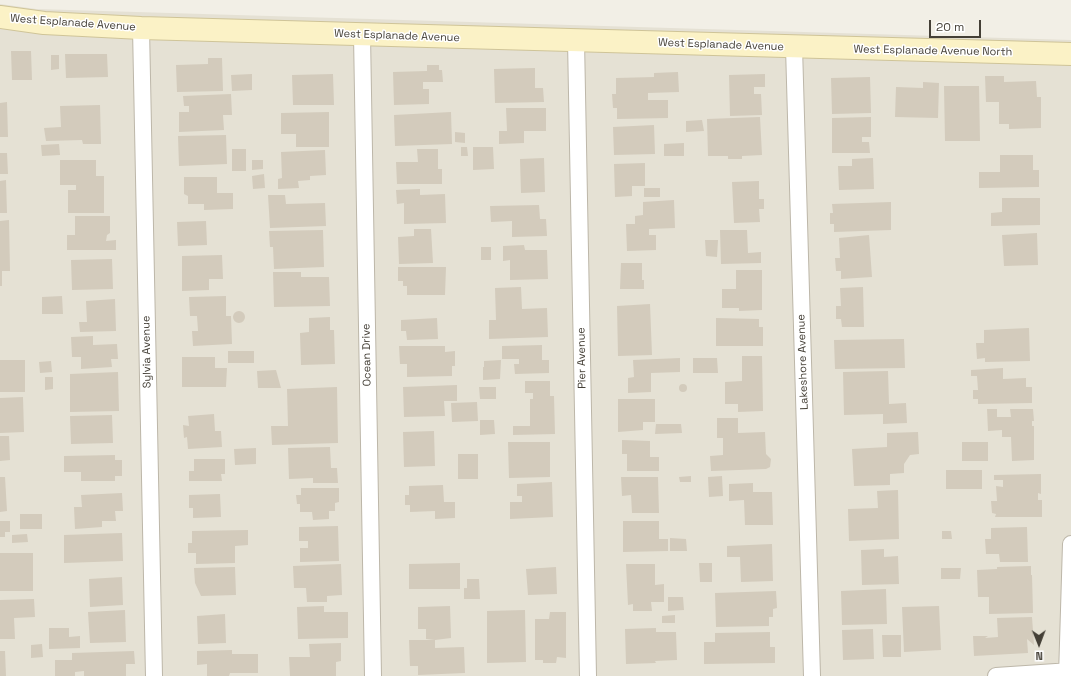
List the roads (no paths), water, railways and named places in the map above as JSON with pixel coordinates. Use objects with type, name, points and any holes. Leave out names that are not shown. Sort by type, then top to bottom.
[{"type":"main road","name":"West Esplanade Avenue","points":[[0,17],[44,23],[141,28],[794,47]]},
{"type":"main road","name":"West Esplanade Avenue North","points":[[794,47],[1071,54]]},
{"type":"street","name":"Sylvia Avenue","points":[[141,28],[154,676]]},
{"type":"street","name":"Ocean Drive","points":[[362,35],[373,676]]},
{"type":"street","name":"Pier Avenue","points":[[576,40],[588,676]]},
{"type":"street","name":"Lakeshore Avenue","points":[[794,47],[812,676]]},
{"type":"street","points":[[996,676],[1069,673],[1071,544]]}]
